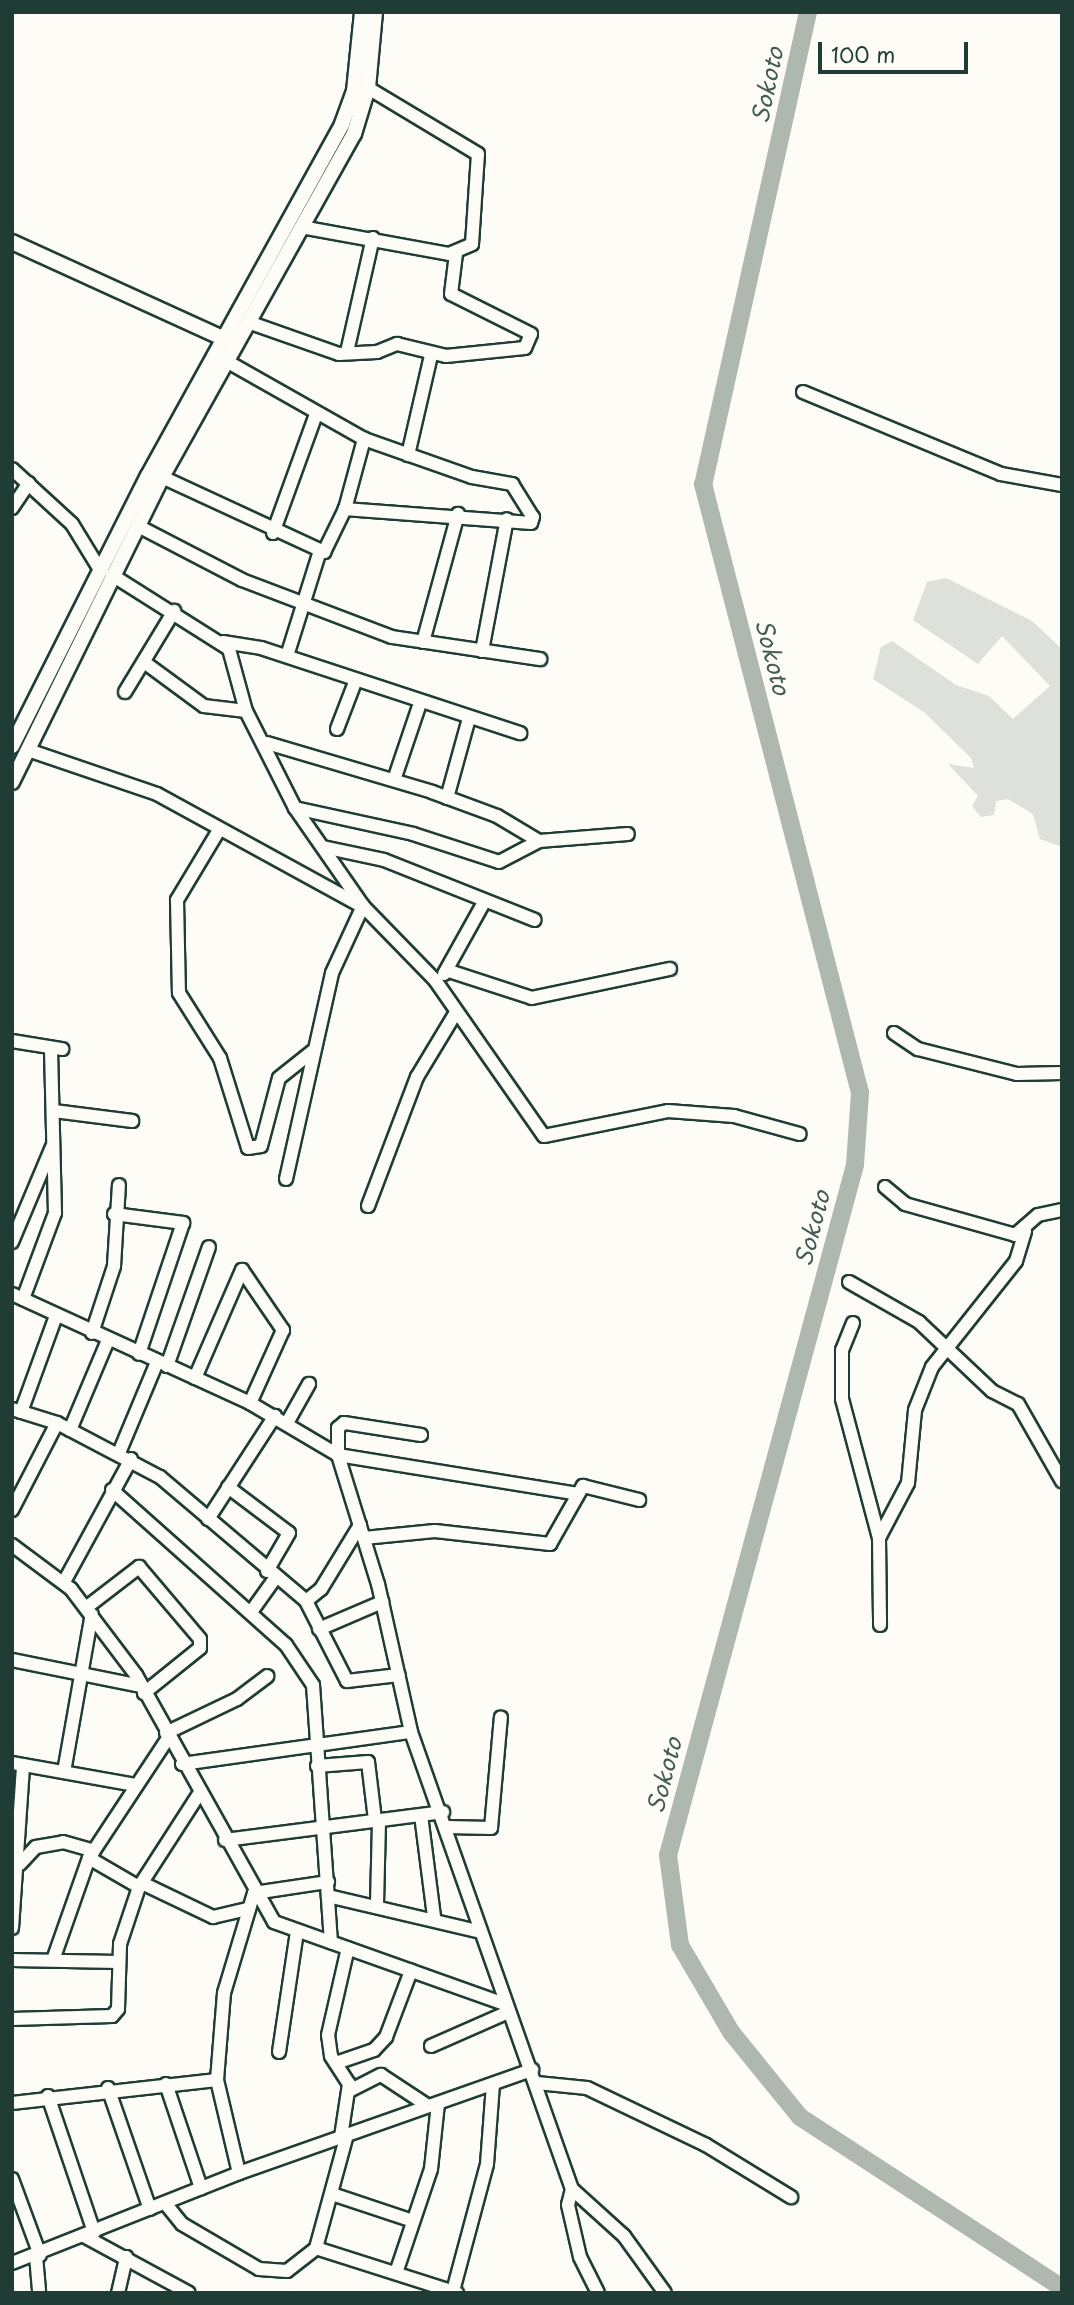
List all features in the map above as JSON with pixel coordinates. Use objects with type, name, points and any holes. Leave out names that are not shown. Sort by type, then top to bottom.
[{"type":"street","points":[[12,746],[106,571],[222,337],[342,124],[354,91],[362,12]]},
{"type":"street","points":[[12,782],[106,571],[138,526],[162,477],[248,322],[345,153],[368,88],[375,12]]},
{"type":"street","points":[[301,227],[456,254],[472,244],[475,233],[478,154],[368,88]]},
{"type":"street","points":[[347,352],[373,238]]},
{"type":"street","points":[[12,242],[236,344]]},
{"type":"street","points":[[248,322],[347,352],[377,352],[397,344],[432,355],[525,348],[531,340],[451,294],[456,254]]},
{"type":"street","points":[[408,455],[432,355]]},
{"type":"street","points":[[228,362],[364,439],[408,455],[514,485],[533,517],[531,523],[458,514],[345,509]]},
{"type":"street","points":[[803,392],[1001,474],[1062,485]]},
{"type":"street","points":[[273,533],[316,414]]},
{"type":"street","points":[[162,477],[273,533],[320,551],[328,550],[345,509],[364,439]]},
{"type":"street","points":[[12,469],[81,534],[106,571],[223,642],[287,656],[355,682],[520,733]]},
{"type":"street","points":[[12,508],[29,483]]},
{"type":"street","points":[[424,642],[458,514]]},
{"type":"street","points":[[482,651],[506,519]]},
{"type":"street","points":[[138,526],[242,580],[392,637],[540,659]]},
{"type":"street","points":[[287,656],[306,603],[320,551]]},
{"type":"street","points":[[125,692],[174,611]]},
{"type":"street","points":[[223,642],[236,660],[246,710],[267,743],[295,808],[363,906],[435,980],[455,1014],[544,1136],[668,1111],[734,1116],[800,1134]]},
{"type":"street","points":[[144,662],[204,706],[246,710]]},
{"type":"street","points":[[337,729],[355,682]]},
{"type":"street","points":[[394,780],[420,703]]},
{"type":"street","points":[[447,798],[469,718]]},
{"type":"street","points":[[267,743],[447,798],[539,841]]},
{"type":"street","points":[[28,750],[148,790],[363,906]]},
{"type":"street","points":[[295,808],[413,834],[499,862],[539,841],[628,834]]},
{"type":"street","points":[[219,830],[177,900],[178,993],[220,1058],[248,1148],[261,1146],[279,1078],[313,1051]]},
{"type":"street","points":[[323,847],[384,860],[484,902],[535,920]]},
{"type":"street","points":[[435,980],[449,971],[484,902]]},
{"type":"street","points":[[286,1179],[332,972],[363,906]]},
{"type":"street","points":[[449,971],[532,998],[670,969]]},
{"type":"street","points":[[368,1206],[417,1077],[455,1014]]},
{"type":"street","points":[[894,1033],[918,1049],[1017,1074],[1062,1073]]},
{"type":"street","points":[[12,1041],[57,1049],[52,1147],[55,1213],[18,1297],[56,1317],[250,1403],[338,1454],[578,1494]]},
{"type":"street","points":[[54,1111],[132,1121]]},
{"type":"street","points":[[12,1242],[52,1147]]},
{"type":"street","points":[[92,1333],[114,1266],[114,1214],[119,1185]]},
{"type":"street","points":[[885,1187],[905,1204],[1015,1234],[1025,1231]]},
{"type":"street","points":[[879,1538],[908,1483],[918,1402],[949,1345],[1016,1261],[1025,1231],[1038,1215],[1062,1210]]},
{"type":"street","points":[[114,1214],[183,1223],[139,1354]]},
{"type":"street","points":[[118,1454],[162,1364],[209,1247]]},
{"type":"street","points":[[195,1378],[242,1270],[284,1330],[250,1403]]},
{"type":"street","points":[[849,1282],[949,1345],[974,1376],[1030,1418],[1062,1481]]},
{"type":"street","points":[[56,1317],[17,1410],[57,1423],[131,1459],[208,1519],[306,1601],[347,1681],[399,1675]]},
{"type":"street","points":[[853,1323],[842,1350],[842,1399],[879,1538],[880,1625]]},
{"type":"street","points":[[69,1430],[108,1340]]},
{"type":"street","points":[[287,1423],[309,1384]]},
{"type":"street","points":[[208,1519],[275,1416]]},
{"type":"street","points":[[12,1510],[57,1423]]},
{"type":"street","points":[[421,1435],[344,1423],[338,1429],[338,1454],[382,1602],[411,1732],[443,1812],[477,1931],[504,2008],[537,2083],[572,2189],[569,2205],[580,2257],[598,2293]]},
{"type":"street","points":[[64,1582],[131,1459]]},
{"type":"street","points":[[362,1531],[435,1531],[550,1544],[578,1494],[591,1485],[639,1500]]},
{"type":"street","points":[[228,1487],[289,1533],[251,1612]]},
{"type":"street","points":[[112,1490],[251,1612],[308,1675],[328,1882],[331,1942]]},
{"type":"street","points":[[306,1601],[316,1595],[362,1531]]},
{"type":"street","points":[[12,1545],[64,1582],[90,1610],[142,1689],[254,1893],[274,1922],[504,2008]]},
{"type":"street","points":[[64,1772],[90,1610],[139,1567],[200,1639],[200,1648],[142,1689]]},
{"type":"street","points":[[319,1629],[382,1602]]},
{"type":"street","points":[[12,1660],[79,1672],[142,1689]]},
{"type":"street","points":[[53,1960],[91,1854],[167,1736],[237,1699],[267,1676]]},
{"type":"street","points":[[448,1827],[491,1828],[501,1717]]},
{"type":"street","points":[[182,1764],[314,1742],[411,1732]]},
{"type":"street","points":[[317,1766],[368,1762],[377,1820],[377,1904]]},
{"type":"street","points":[[12,1928],[20,1864],[15,1824],[17,1764],[135,1785]]},
{"type":"street","points":[[12,2019],[112,2015],[120,1998],[118,1962],[140,1885],[199,1794]]},
{"type":"street","points":[[225,1840],[443,1812]]},
{"type":"street","points":[[421,1815],[434,1917]]},
{"type":"street","points":[[20,1864],[36,1847],[73,1842],[140,1885],[212,1917],[249,1909]]},
{"type":"street","points":[[254,1893],[328,1882]]},
{"type":"street","points":[[239,2173],[217,2080],[224,1993],[254,1893]]},
{"type":"street","points":[[328,1896],[434,1917],[477,1931]]},
{"type":"street","points":[[279,2052],[296,1931]]},
{"type":"street","points":[[165,2203],[182,2224],[266,2271],[287,2271],[316,2248],[332,2194],[344,2136],[349,2091],[336,2063],[328,2035],[348,1948]]},
{"type":"street","points":[[12,1959],[118,1962]]},
{"type":"street","points":[[336,2063],[374,2050],[386,2037],[411,1971]]},
{"type":"street","points":[[432,2046],[504,2008]]},
{"type":"street","points":[[12,2263],[38,2255],[239,2173],[532,2070]]},
{"type":"street","points":[[349,2091],[381,2075],[433,2105]]},
{"type":"street","points":[[12,2103],[108,2088],[217,2080]]},
{"type":"street","points":[[537,2083],[587,2088],[706,2145],[791,2197]]},
{"type":"street","points":[[166,2084],[201,2189]]},
{"type":"street","points":[[316,2248],[455,2292],[487,2164],[493,2084]]},
{"type":"street","points":[[108,2088],[150,2209]]},
{"type":"street","points":[[48,2096],[89,2234],[189,2293]]},
{"type":"street","points":[[396,2273],[431,2169],[433,2105]]},
{"type":"street","points":[[12,2179],[38,2255],[39,2293]]},
{"type":"street","points":[[572,2189],[624,2236],[665,2293]]},
{"type":"street","points":[[332,2194],[413,2221]]},
{"type":"street","points":[[118,2293],[126,2257]]},
{"type":"shaded area","points":[[946,578],[1032,621],[1062,649],[1062,847],[1040,839],[1033,814],[1008,799],[996,801],[994,815],[981,817],[972,806],[978,796],[948,764],[974,768],[971,758],[925,713],[873,679],[881,647],[892,641],[956,685],[989,696],[1013,719],[1050,686],[1002,636],[978,664],[913,620],[927,582]]},
{"type":"waterway","name":"Sokoto","points":[[808,12],[703,484],[860,1093],[855,1165],[668,1855],[680,1945],[731,2032],[800,2117],[1062,2288]]}]
